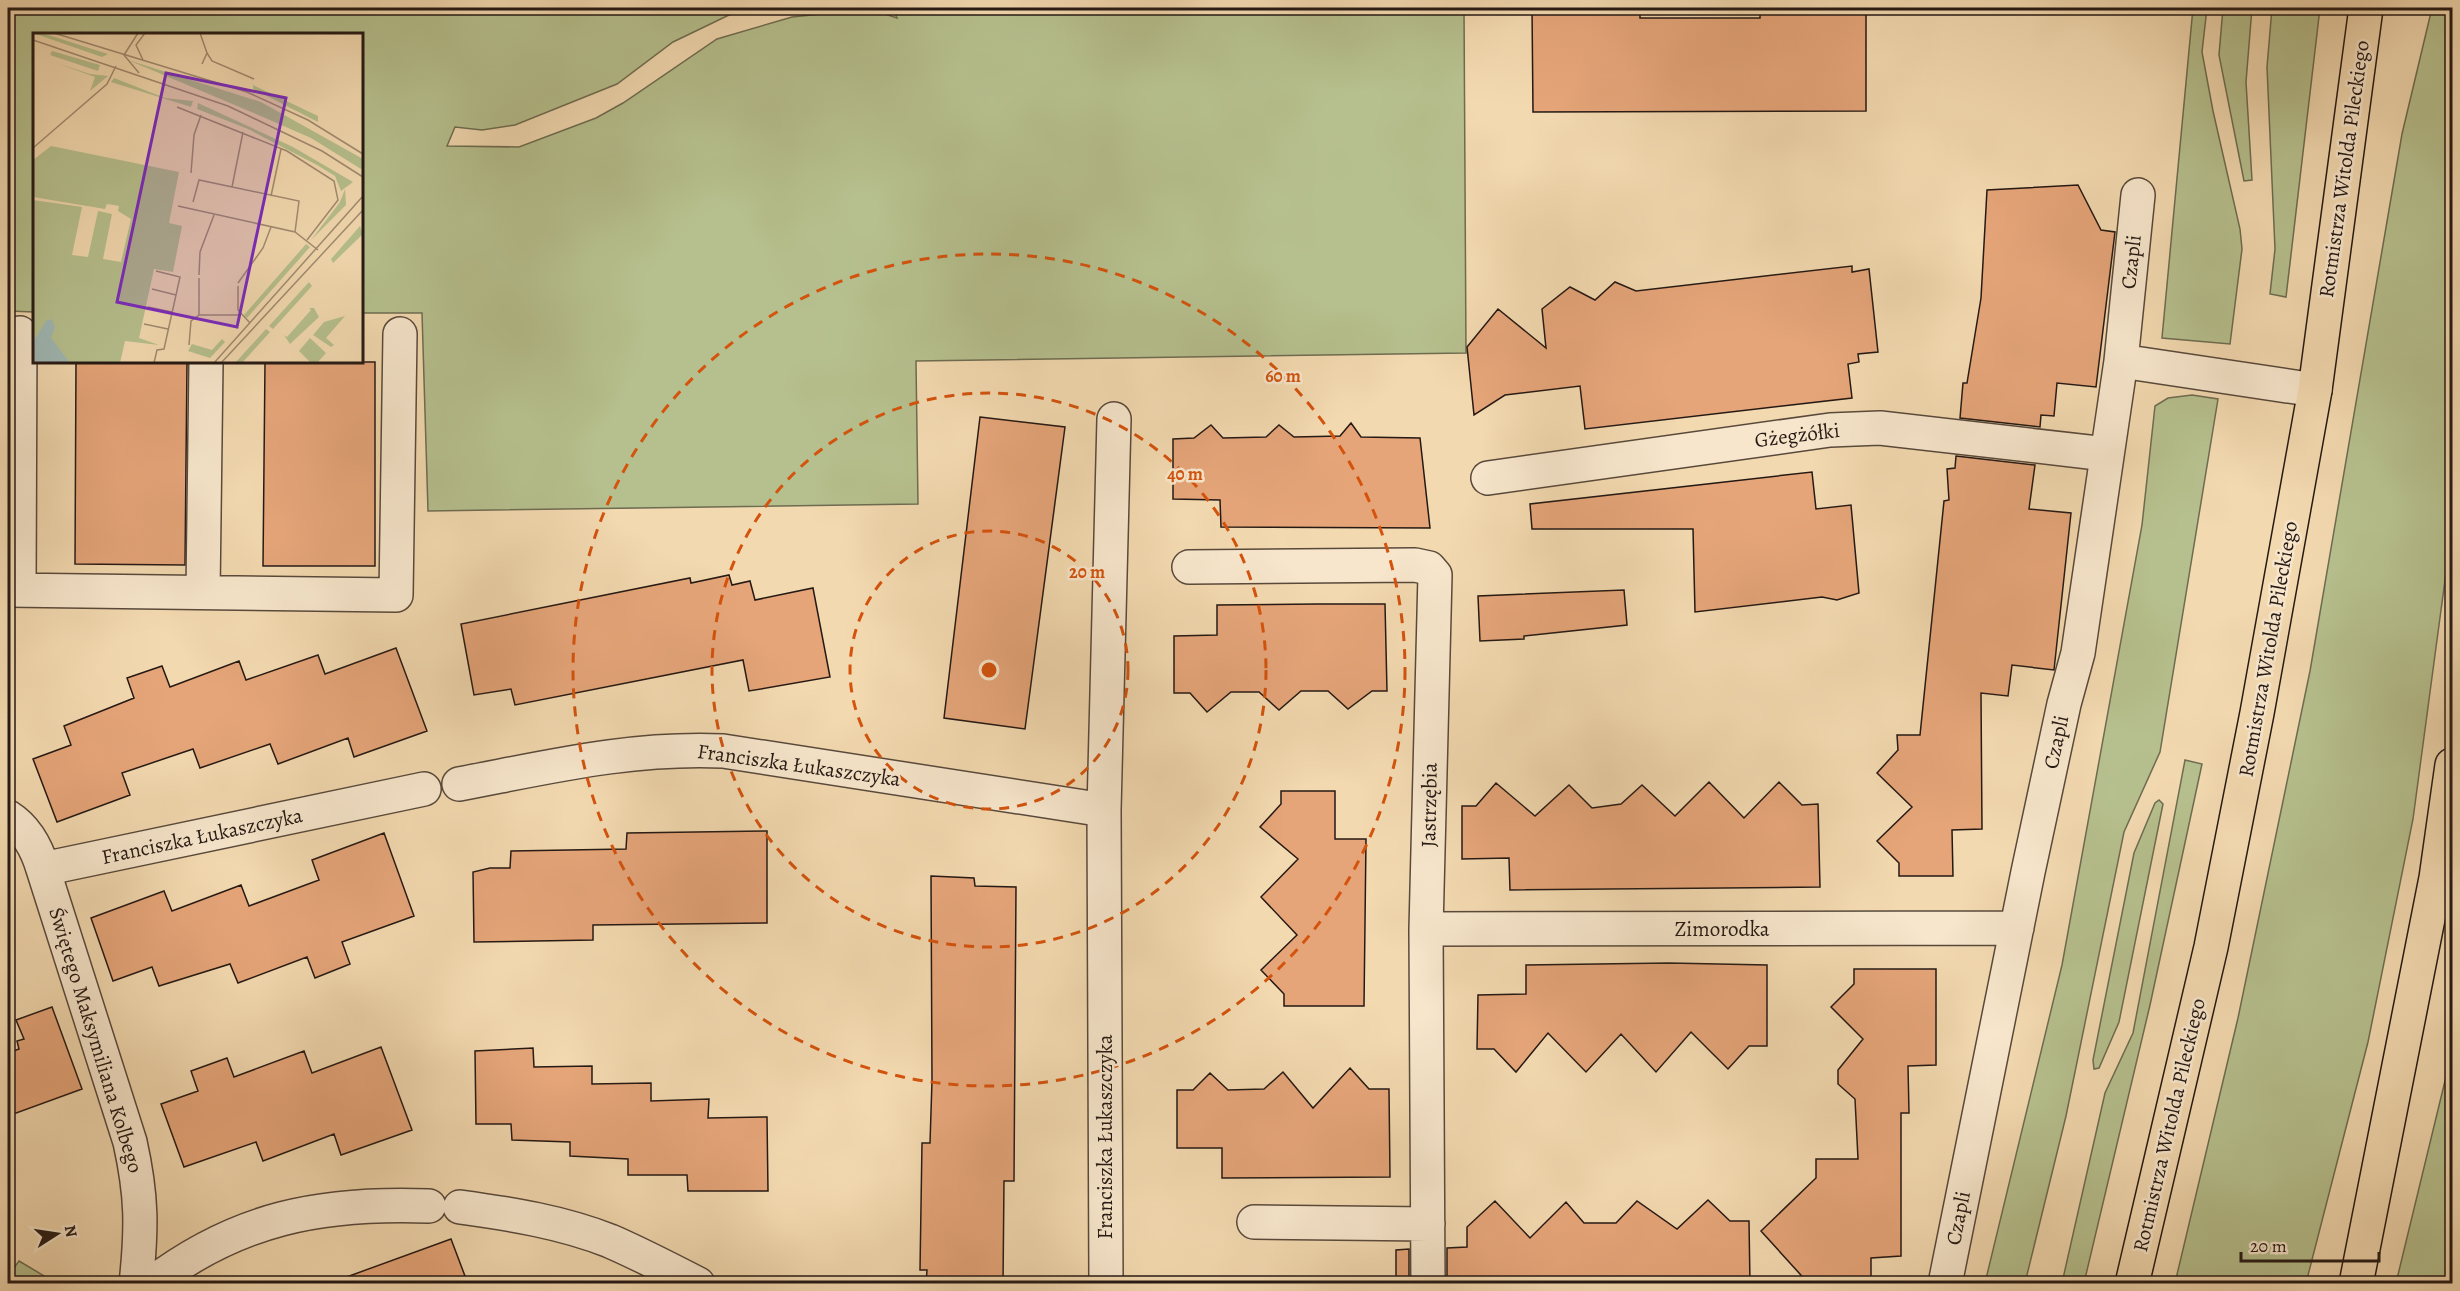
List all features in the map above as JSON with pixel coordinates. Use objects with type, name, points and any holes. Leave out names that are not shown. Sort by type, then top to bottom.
[{"type":"main road","name":"Rotmistrza Witolda Pileckiego","points":[[2132,1284],[2211,947],[2257,712],[2314,390],[2366,8]]},
{"type":"main road","points":[[2356,1284],[2444,880],[2452,765]]},
{"type":"street","name":"Czapli","points":[[1945,1284],[2064,704],[2078,653],[2121,361],[2138,195]]},
{"type":"street","points":[[20,333],[13,590],[396,595],[400,334]]},
{"type":"street","points":[[2121,361],[2314,390]]},
{"type":"street","points":[[203,592],[206,363]]},
{"type":"street","name":"Franciszka Łukaszczyka","points":[[1106,1284],[1104,810],[1114,419]]},
{"type":"street","name":"Gżegżółki","points":[[1488,478],[1830,430],[1880,428],[2106,454]]},
{"type":"street","name":"Jastrzębia","points":[[1189,567],[1415,565],[1429,568],[1435,575],[1426,929],[1428,1284]]},
{"type":"street","name":"Franciszka Łukaszczyka","points":[[459,784],[608,755],[649,750],[701,750],[723,751],[1104,810]]},
{"type":"street","name":"Franciszka Łukaszczyka","points":[[43,869],[424,789]]},
{"type":"street","points":[[8,818],[24,832],[34,846],[43,869]]},
{"type":"street","name":"Świętego Maksymiliana Kolbego","points":[[43,869],[130,1142],[140,1188],[142,1235],[136,1284]]},
{"type":"street","name":"Zimorodka","points":[[1426,929],[2017,928]]},
{"type":"street","points":[[151,1284],[184,1259],[218,1241],[272,1221],[342,1206],[378,1204],[444,1207],[514,1215],[563,1226],[609,1241],[698,1284]]},
{"type":"street","points":[[1254,1222],[1428,1224]]},
{"type":"green space","points":[[8,8],[753,8],[729,15],[673,42],[617,84],[515,125],[482,130],[455,127],[447,146],[519,147],[596,118],[623,103],[717,39],[792,17],[870,9],[897,18],[893,8],[1464,8],[1466,353],[916,361],[918,504],[428,511],[422,313],[363,313],[363,33],[33,33],[33,312],[8,311]]},
{"type":"green space","points":[[2193,8],[2207,8],[2202,52],[2240,229],[2242,249],[2230,344],[2162,338]]},
{"type":"green space","points":[[2223,8],[2252,8],[2246,82],[2252,180],[2244,181],[2219,55]]},
{"type":"green space","points":[[2272,8],[2320,8],[2286,297],[2270,294],[2275,249],[2267,67]]},
{"type":"green space","points":[[2432,8],[2452,8],[2452,528],[2413,819],[2368,1042],[2306,1283],[2175,1283],[2238,1018],[2310,671],[2402,134]]},
{"type":"green space","points":[[2192,395],[2218,399],[2160,752],[2124,832],[2066,1116],[2025,1283],[1985,1283],[2062,965],[2142,525],[2155,406],[2168,398]]},
{"type":"green space","points":[[2185,760],[2202,764],[2150,1005],[2084,1283],[2062,1283],[2105,1093],[2133,1033]]},
{"type":"green space","points":[[2159,800],[2163,804],[2119,1022],[2099,1068],[2094,1069],[2093,1060],[2134,853],[2155,803]]},
{"type":"green space","points":[[2452,1052],[2452,1264],[2448,1283],[2396,1283]]},
{"type":"green space","points":[[19,1261],[56,1283],[8,1283],[8,1276]]},
{"type":"building","points":[[1532,8],[1640,8],[1640,18],[1760,18],[1760,8],[1866,8],[1866,111],[1533,112]]},
{"type":"building","points":[[2078,185],[2101,230],[2115,232],[2096,387],[2057,383],[2054,416],[2041,415],[2040,427],[1960,418],[1963,383],[1967,383],[1981,298],[1987,190]]},
{"type":"building","points":[[1852,266],[1852,272],[1869,269],[1878,352],[1858,354],[1859,362],[1848,364],[1852,398],[1585,429],[1580,386],[1505,395],[1474,415],[1467,347],[1498,309],[1546,348],[1542,309],[1570,287],[1595,300],[1615,282],[1636,291]]},
{"type":"building","points":[[375,362],[375,566],[263,566],[265,363]]},
{"type":"building","points":[[76,363],[187,363],[185,565],[75,564]]},
{"type":"building","points":[[980,417],[1065,427],[1025,729],[944,718]]},
{"type":"building","points":[[1351,423],[1361,437],[1420,438],[1430,528],[1221,527],[1220,500],[1173,499],[1173,439],[1194,438],[1211,425],[1223,438],[1266,437],[1279,425],[1294,437],[1340,436]]},
{"type":"building","points":[[1956,456],[2035,465],[2029,509],[2071,513],[2054,670],[2012,665],[2008,696],[1981,693],[1982,829],[1952,830],[1953,876],[1899,876],[1899,863],[1877,841],[1912,807],[1877,773],[1898,750],[1897,735],[1920,735],[1944,501],[1949,500],[1947,469],[1955,468]]},
{"type":"building","points":[[1812,472],[1816,509],[1851,505],[1859,593],[1837,600],[1822,597],[1695,612],[1693,529],[1532,529],[1530,504]]},
{"type":"building","points":[[729,575],[732,585],[750,581],[755,600],[813,588],[830,677],[749,691],[743,660],[515,705],[511,689],[474,695],[461,624],[690,578],[691,583]]},
{"type":"building","points":[[1624,590],[1627,625],[1524,636],[1524,639],[1480,641],[1478,596]]},
{"type":"building","points":[[1385,604],[1387,691],[1372,691],[1348,709],[1328,691],[1301,691],[1279,710],[1259,692],[1231,692],[1207,712],[1190,693],[1174,693],[1174,636],[1217,635],[1217,605]]},
{"type":"building","points":[[396,648],[427,731],[354,757],[348,738],[278,764],[270,744],[200,768],[193,749],[122,773],[130,795],[57,822],[33,759],[71,745],[64,726],[134,698],[127,678],[162,666],[170,687],[239,661],[246,680],[318,655],[325,674]]},
{"type":"building","points":[[1709,782],[1744,818],[1779,782],[1802,805],[1818,804],[1820,887],[1510,890],[1509,858],[1462,859],[1462,806],[1476,806],[1496,783],[1535,816],[1569,785],[1592,808],[1621,804],[1642,785],[1675,816]]},
{"type":"building","points":[[1281,791],[1335,791],[1335,839],[1366,839],[1364,1006],[1284,1006],[1284,994],[1261,970],[1297,935],[1261,897],[1298,859],[1260,827],[1281,804]]},
{"type":"building","points":[[767,831],[767,923],[593,925],[593,940],[474,942],[473,872],[490,868],[510,868],[511,851],[626,849],[627,833]]},
{"type":"building","points":[[384,833],[414,916],[342,942],[350,964],[315,978],[307,957],[238,983],[230,964],[159,986],[152,967],[113,981],[91,918],[164,891],[172,911],[241,885],[249,906],[319,880],[312,860]]},
{"type":"building","points":[[931,876],[974,878],[975,886],[1016,887],[1014,1181],[1004,1181],[1003,1284],[926,1284],[927,1270],[920,1270],[922,1143],[930,1143],[932,1081]]},
{"type":"building","points":[[1669,963],[1767,965],[1767,1046],[1749,1046],[1728,1069],[1691,1032],[1656,1072],[1621,1034],[1586,1072],[1548,1033],[1516,1072],[1494,1049],[1477,1049],[1478,995],[1526,994],[1526,965]]},
{"type":"building","points":[[1854,969],[1936,969],[1936,1065],[1908,1066],[1909,1113],[1901,1113],[1901,1256],[1871,1258],[1871,1284],[1809,1284],[1761,1231],[1816,1178],[1816,1159],[1858,1159],[1855,1099],[1838,1084],[1838,1070],[1863,1039],[1831,1007],[1854,984]]},
{"type":"building","points":[[52,1007],[82,1089],[8,1116],[8,1053],[19,1049],[17,1041],[24,1039],[16,1020]]},
{"type":"building","points":[[381,1047],[412,1130],[341,1155],[334,1134],[263,1161],[256,1142],[184,1167],[161,1104],[198,1091],[191,1071],[227,1058],[234,1077],[304,1051],[312,1073]]},
{"type":"building","points":[[533,1048],[534,1067],[592,1066],[592,1084],[651,1083],[651,1101],[709,1099],[708,1118],[767,1117],[768,1191],[688,1191],[687,1175],[628,1175],[628,1159],[570,1156],[570,1142],[512,1140],[511,1124],[476,1124],[475,1051]]},
{"type":"building","points":[[1350,1068],[1369,1089],[1389,1089],[1390,1177],[1222,1178],[1222,1148],[1177,1148],[1177,1090],[1193,1090],[1210,1073],[1228,1090],[1264,1089],[1283,1072],[1313,1108]]},
{"type":"building","points":[[1708,1200],[1730,1221],[1749,1221],[1750,1284],[1447,1281],[1447,1248],[1467,1247],[1467,1227],[1495,1201],[1530,1238],[1566,1202],[1584,1223],[1616,1223],[1637,1201],[1677,1229]]},
{"type":"building","points":[[451,1239],[468,1284],[341,1284],[341,1279]]},
{"type":"building","points":[[1409,1249],[1409,1281],[1396,1281],[1396,1250]]}]
